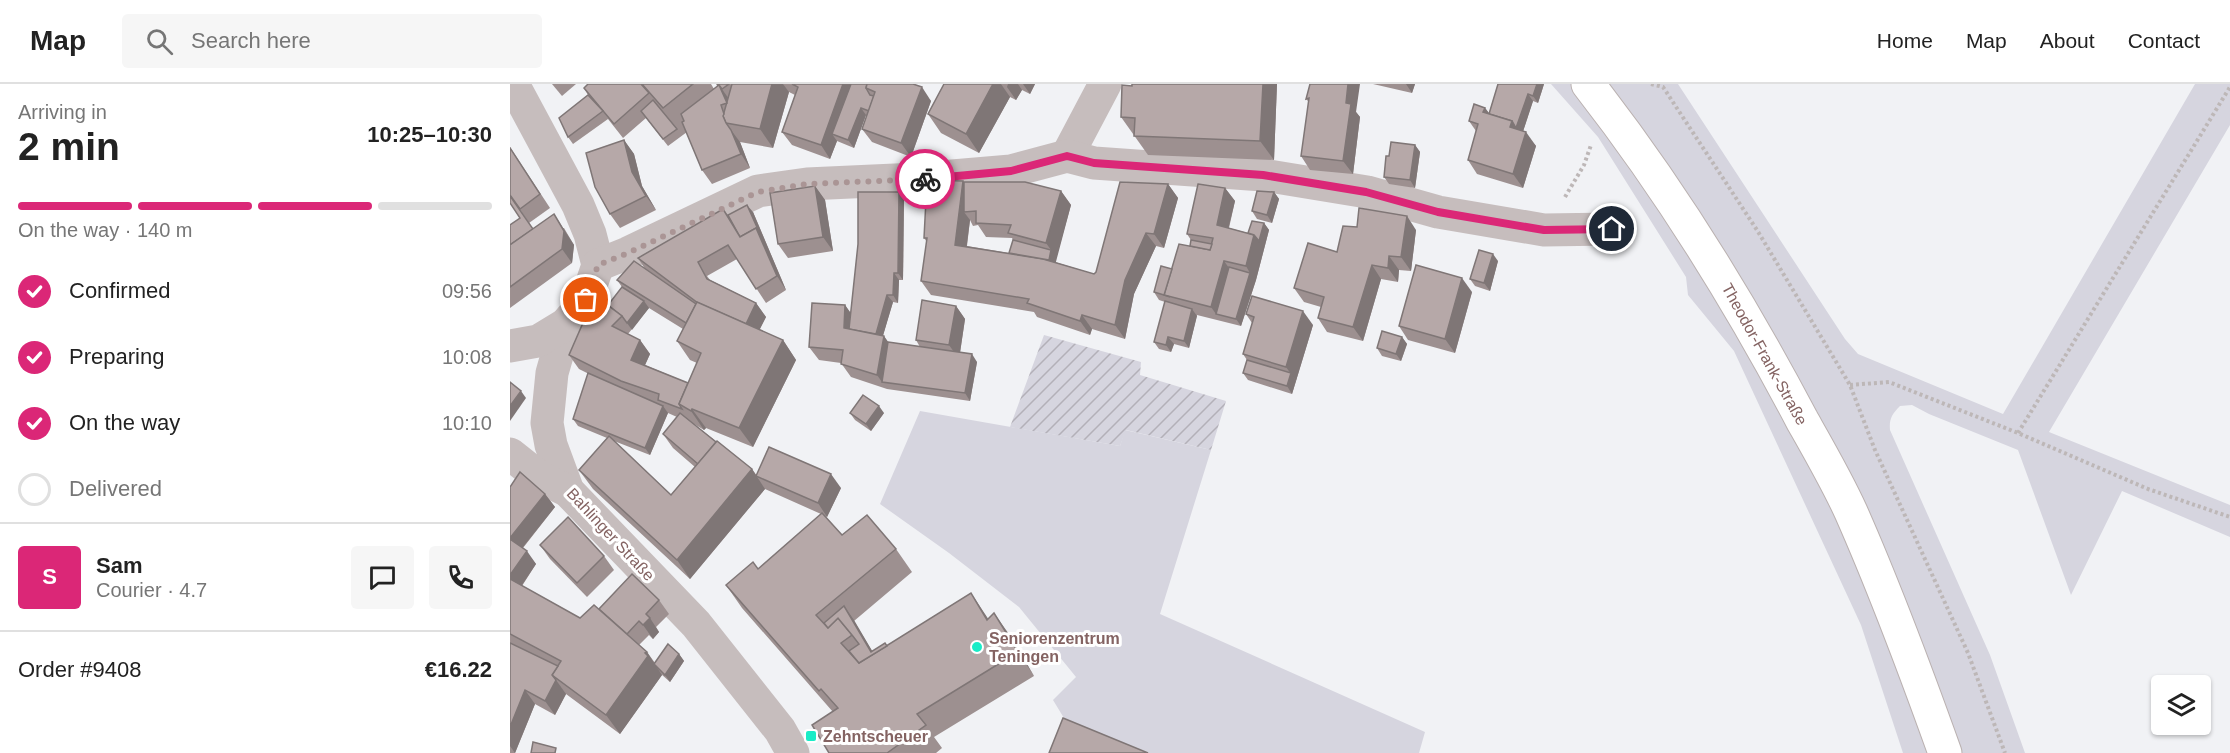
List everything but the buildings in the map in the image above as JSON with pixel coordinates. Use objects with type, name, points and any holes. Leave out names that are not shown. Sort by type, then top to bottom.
[{"type":"main road","name":"Theodor-Frank-Straße","points":[[1597,95],[1667,193],[1724,280],[1783,383],[1850,510],[1906,645],[1945,753]]},
{"type":"street","points":[[513,84],[578,205],[590,234],[598,265],[758,192],[807,184],[917,179],[1011,171],[1067,156],[1094,163],[1263,175],[1366,192],[1438,212],[1544,230],[1612,229]]},
{"type":"street","points":[[1067,156],[1105,84]]},
{"type":"street","name":"Bahlinger Straße","points":[[598,265],[586,300],[566,324],[552,373],[546,423],[551,445],[568,491],[696,624],[780,730],[793,753]]},
{"type":"street","points":[[510,346],[538,341],[566,324]]},
{"type":"street","points":[[510,454],[539,477],[568,491]]},
{"type":"path","points":[[1651,84],[1663,87],[1757,230],[1850,385],[1875,450],[1968,653],[2005,753]]},
{"type":"path","points":[[2018,433],[2230,87]]},
{"type":"path","points":[[1544,230],[1584,165],[1597,95]]},
{"type":"path","points":[[1850,385],[1888,382],[2018,433],[2148,489],[2230,517]]},
{"type":"shaded area","points":[[1551,84],[1678,84],[1845,339],[1858,354],[2003,414],[2195,84],[2230,84],[2230,125],[2049,432],[2230,505],[2230,537],[2122,491],[2071,595],[2018,450],[1912,405],[1900,406],[1891,420],[1890,430],[1990,655],[2025,753],[1903,753],[1861,625],[1734,351],[1688,295],[1686,277],[1598,137]]},
{"type":"shaded area","points":[[1044,335],[1141,362],[1140,375],[1226,401],[1211,450],[1126,430],[1120,446],[1010,427]]},
{"type":"shaded area","points":[[920,411],[1120,446],[1125,430],[1211,450],[1160,614],[1425,732],[1419,753],[1128,753],[1070,728],[1053,700],[1076,677],[1019,607],[880,504]]},
{"type":"way so far","points":[[586,300],[598,265],[758,192],[807,184],[925,179]]},
{"type":"place","name":"Seniorenzentrum Teningen","points":[[977,647]]},
{"type":"place","name":"Zehntscheuer","points":[[811,736]]},
{"type":"route","points":[[925,179],[1011,171],[1067,156],[1094,163],[1263,175],[1366,192],[1438,212],[1544,230],[1612,229]]}]
